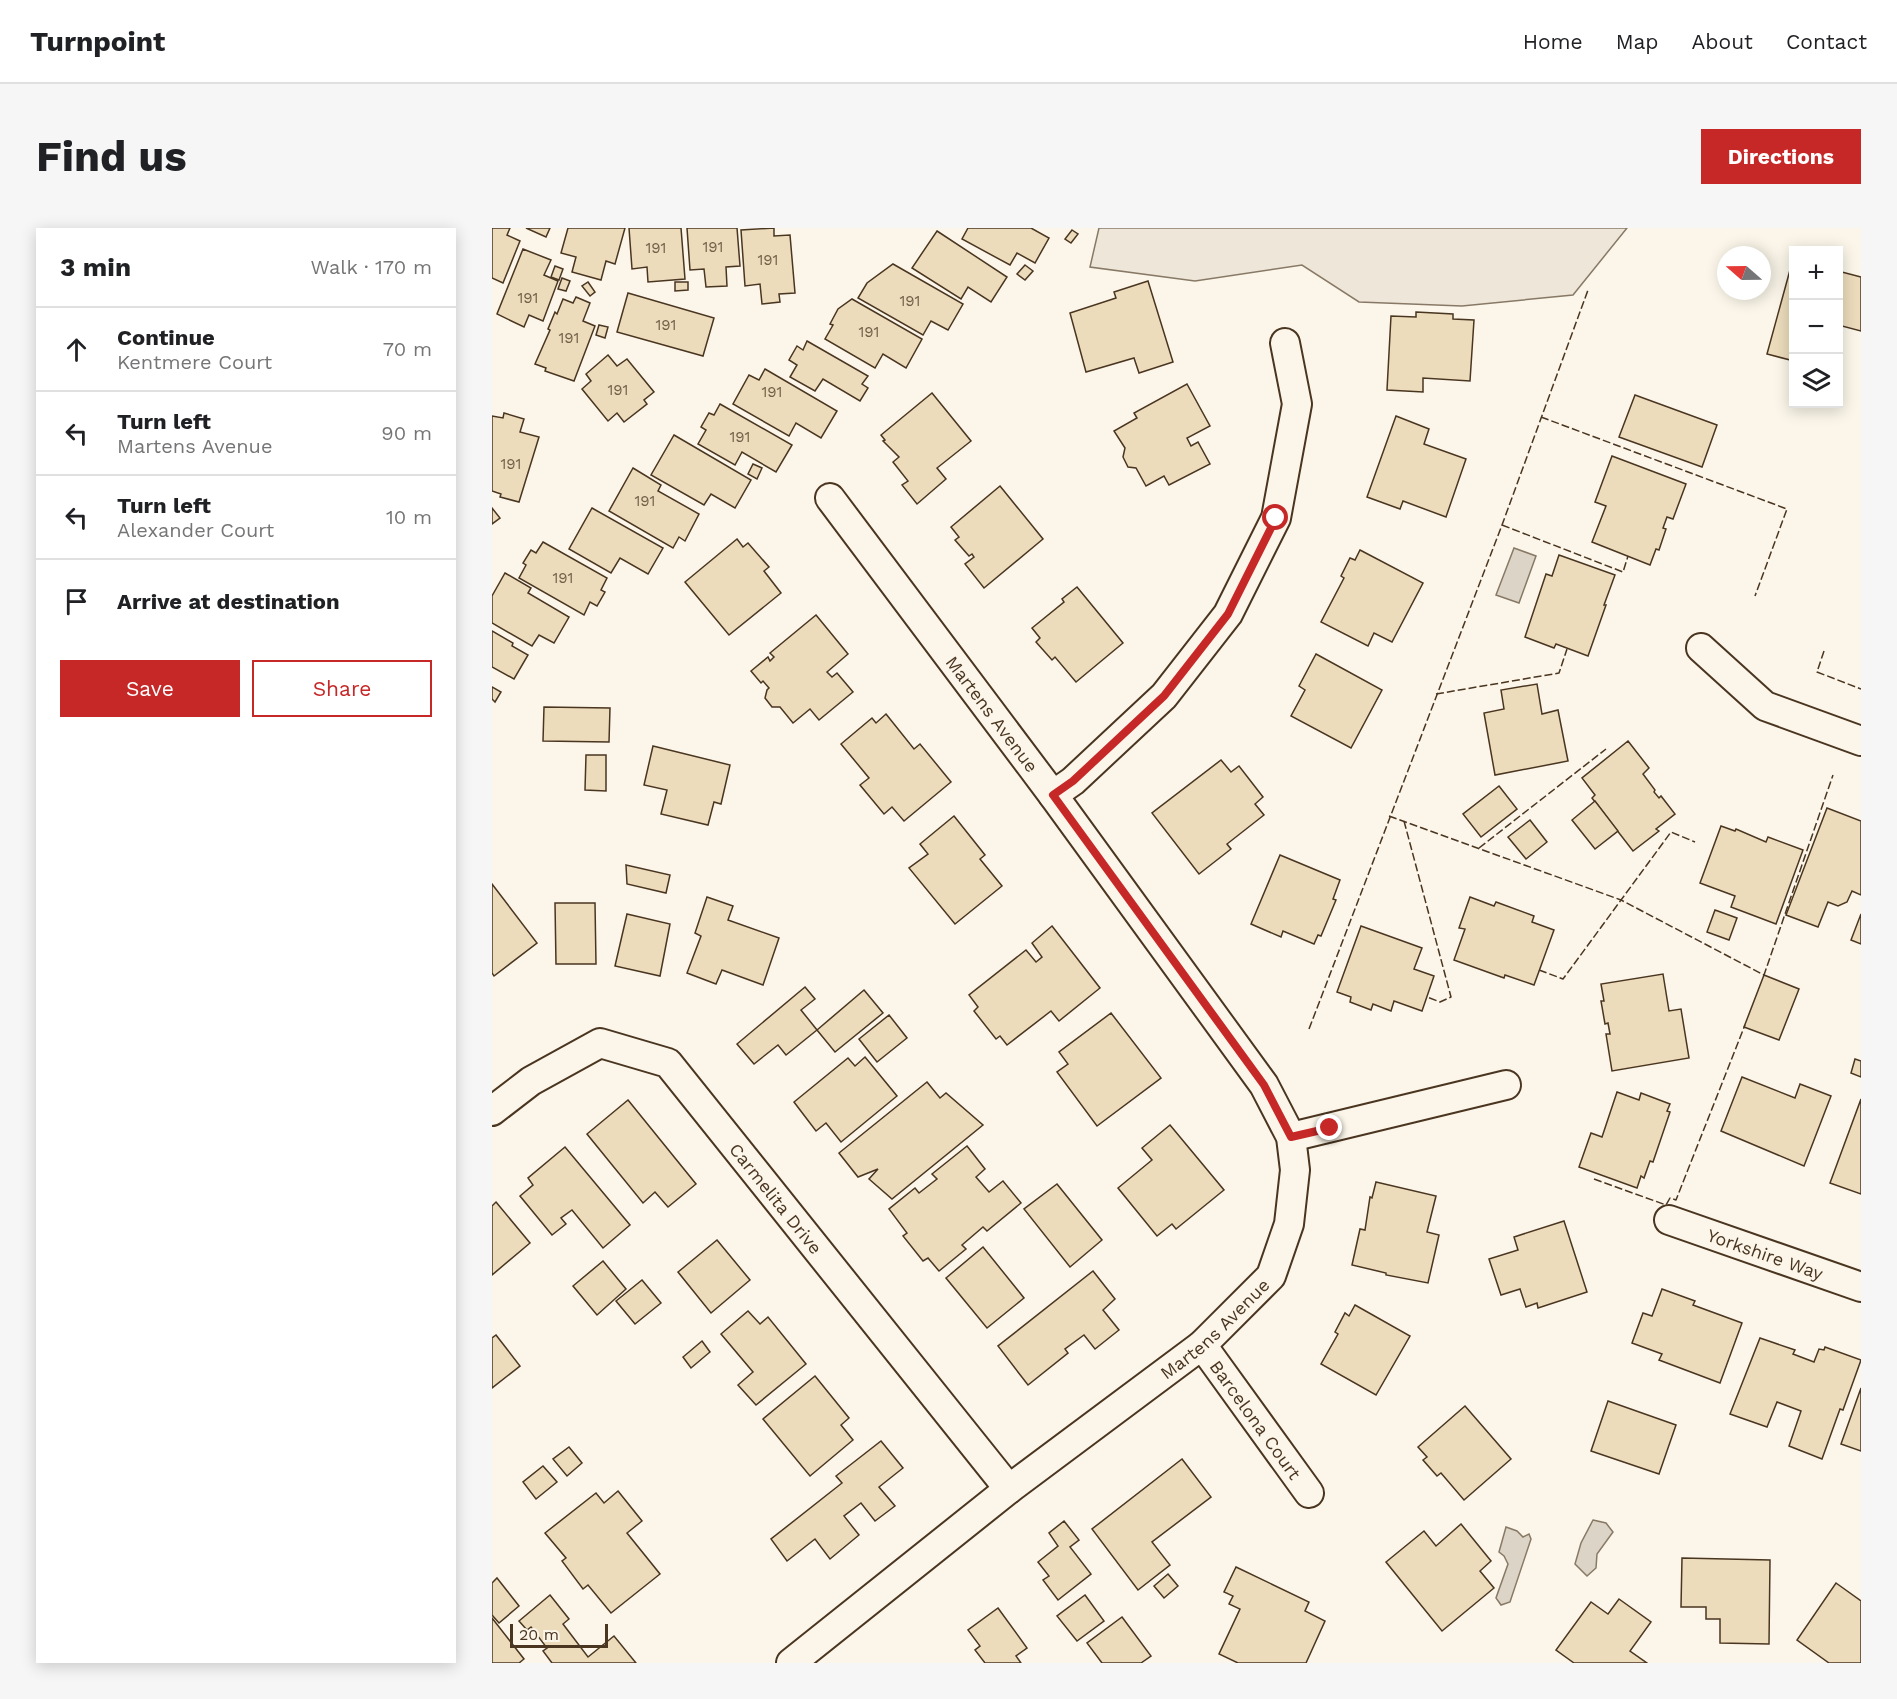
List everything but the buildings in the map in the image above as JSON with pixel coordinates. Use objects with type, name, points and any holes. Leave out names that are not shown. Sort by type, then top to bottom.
[{"type":"street","points":[[1053,795],[1073,781],[1164,696],[1228,614],[1276,518],[1297,404],[1285,343]]},
{"type":"street","name":"Martens Avenue","points":[[791,1663],[1009,1489],[1202,1345],[1272,1276],[1289,1224],[1294,1170],[1291,1137],[1264,1085],[1053,795],[830,498]]},
{"type":"street","points":[[1701,648],[1765,706],[1861,741]]},
{"type":"street","name":"Carmelita Drive","points":[[492,1111],[531,1081],[600,1043],[668,1063],[1009,1489]]},
{"type":"street","points":[[1291,1137],[1506,1085]]},
{"type":"street","name":"Yorkshire Way","points":[[1669,1220],[1861,1287]]},
{"type":"street","name":"Barcelona Court","points":[[1202,1345],[1309,1493]]},
{"type":"shaded area","points":[[1099,228],[1627,228],[1573,295],[1462,306],[1359,302],[1302,265],[1195,281],[1090,267]]},
{"type":"shaded area","points":[[1514,548],[1536,556],[1519,603],[1496,595]]},
{"type":"shaded area","points":[[1593,1520],[1606,1523],[1613,1532],[1597,1554],[1596,1568],[1587,1576],[1575,1564],[1581,1543]]},
{"type":"shaded area","points":[[1506,1527],[1517,1531],[1523,1537],[1529,1534],[1531,1539],[1510,1602],[1501,1605],[1496,1598],[1508,1564],[1499,1552]]},
{"type":"fence","points":[[1309,1029],[1502,525],[1588,290]]},
{"type":"fence","points":[[1541,417],[1787,509],[1755,596]]},
{"type":"fence","points":[[1502,525],[1623,572],[1628,556]]},
{"type":"fence","points":[[1436,694],[1559,673],[1567,649]]},
{"type":"fence","points":[[1824,651],[1817,672],[1861,689]]},
{"type":"fence","points":[[1479,848],[1606,749]]},
{"type":"fence","points":[[1389,816],[1621,900],[1764,975],[1833,775]]},
{"type":"fence","points":[[1404,821],[1451,997],[1440,1002],[1427,997]]},
{"type":"fence","points":[[1539,970],[1563,979],[1671,832],[1695,842]]},
{"type":"fence","points":[[1594,1179],[1666,1205],[1670,1198],[1676,1200],[1745,1025]]},
{"type":"route","points":[[1276,518],[1228,614],[1164,696],[1073,781],[1053,795],[1264,1085],[1291,1137],[1330,1128]]}]
